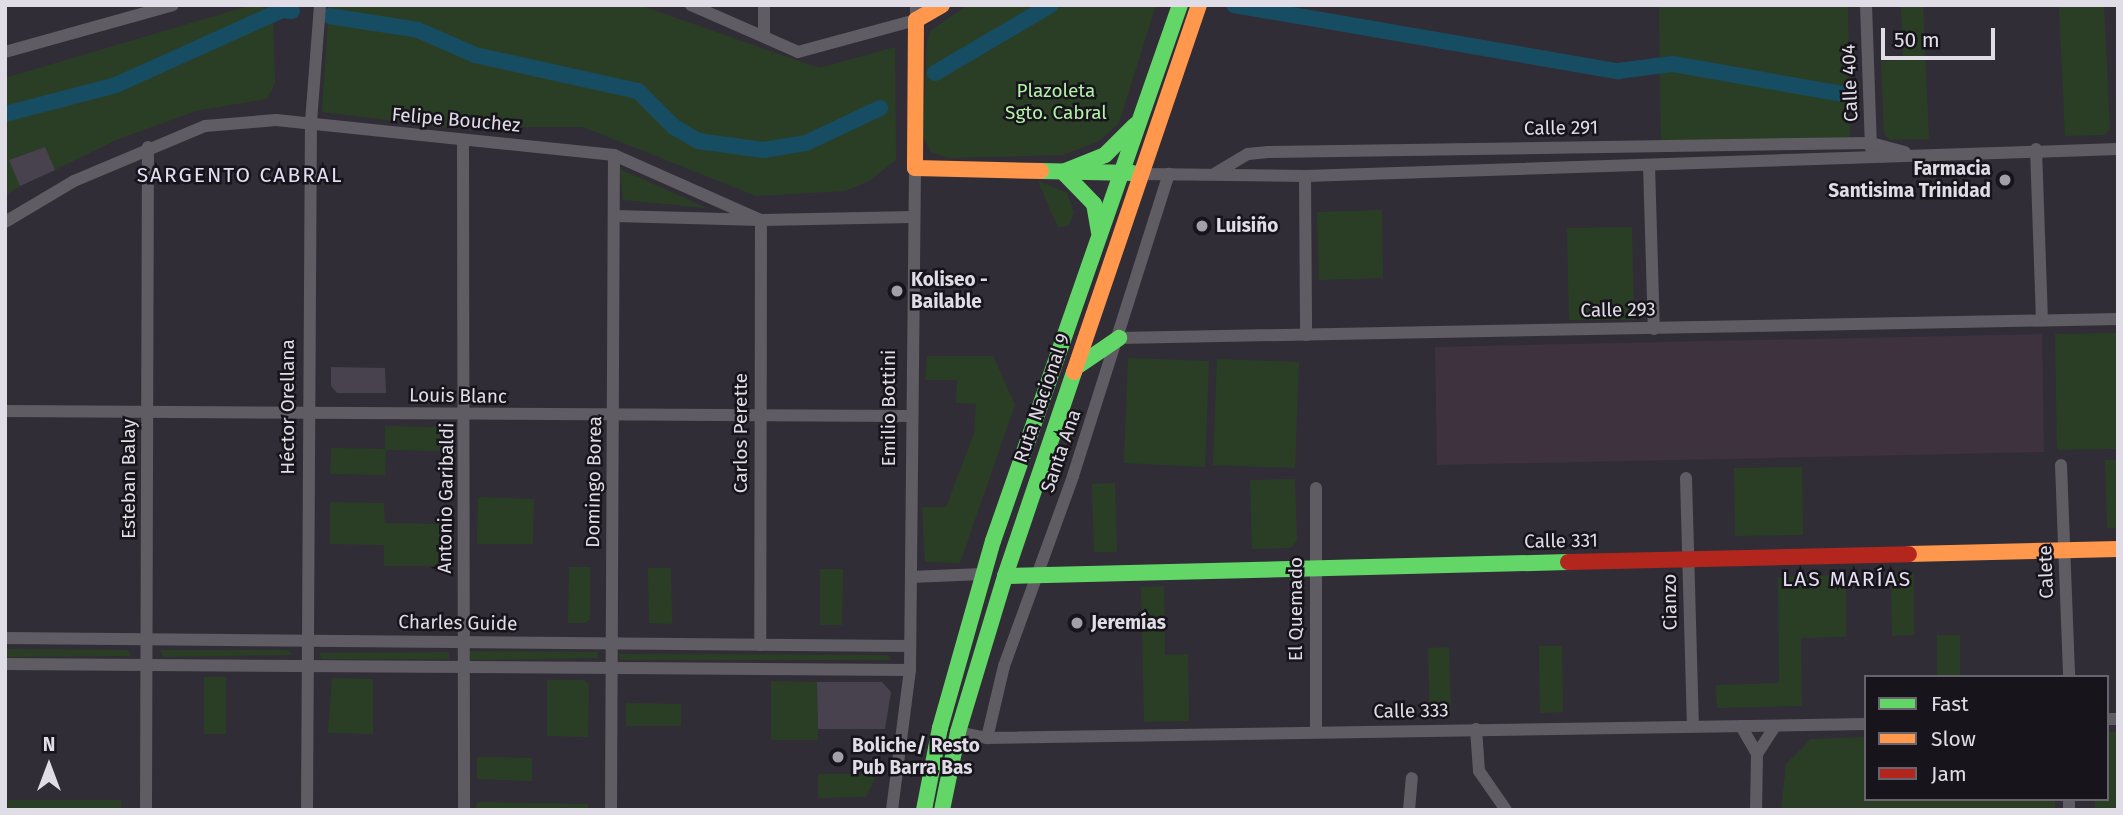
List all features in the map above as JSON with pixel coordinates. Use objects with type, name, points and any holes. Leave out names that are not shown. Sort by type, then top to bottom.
[{"type":"main road","points":[[916,13],[942,5]]},
{"type":"main road","name":"Ruta Nacional 9","points":[[925,810],[940,728],[982,574],[1180,5]]},
{"type":"main road","name":"Ruta Nacional 9","points":[[942,810],[958,732],[1005,576],[1199,5]]},
{"type":"main road","name":"Emilio Bottini","points":[[915,168],[916,13]]},
{"type":"main road","points":[[1063,172],[1105,155],[1143,115]]},
{"type":"main road","points":[[915,168],[1142,174]]},
{"type":"main road","points":[[1063,172],[1094,204],[1099,237]]},
{"type":"main road","points":[[1075,370],[1119,338]]},
{"type":"main road","name":"Calle 331","points":[[1005,576],[2118,549]]},
{"type":"street","points":[[5,52],[148,9],[173,5]]},
{"type":"street","name":"Héctor Orellana","points":[[307,810],[307,414],[311,122],[320,5]]},
{"type":"street","points":[[691,5],[764,34],[788,51],[807,51],[916,13]]},
{"type":"street","points":[[764,5],[764,34]]},
{"type":"street","name":"Calle 404","points":[[1866,5],[1872,160]]},
{"type":"street","name":"Felipe Bouchez","points":[[5,222],[74,181],[148,147],[205,126],[311,122],[463,144],[579,148],[614,155],[761,220],[913,217]]},
{"type":"street","name":"Calle 291","points":[[1214,174],[1248,154],[1268,152],[1871,143],[1912,154]]},
{"type":"street","name":"Antonio Garibaldi","points":[[463,144],[466,415],[464,810]]},
{"type":"street","name":"Esteban Balay","points":[[146,810],[148,147]]},
{"type":"street","points":[[2036,149],[2042,320]]},
{"type":"street","name":"Calle 291","points":[[1142,174],[1305,176],[1872,160],[1912,154],[2118,149]]},
{"type":"street","name":"Domingo Borea","points":[[611,810],[614,155]]},
{"type":"street","points":[[1649,165],[1654,329]]},
{"type":"street","name":"Emilio Bottini","points":[[892,810],[910,670],[910,416],[915,168]]},
{"type":"street","name":"Santa Ana","points":[[987,738],[1004,666],[1119,338],[1169,174]]},
{"type":"street","points":[[1305,176],[1306,335]]},
{"type":"street","points":[[615,216],[761,220]]},
{"type":"street","name":"Carlos Perette","points":[[760,645],[761,220]]},
{"type":"street","name":"Calle 293","points":[[1119,338],[2118,319]]},
{"type":"street","name":"Louis Blanc","points":[[5,411],[614,418],[910,416]]},
{"type":"street","name":"Calete","points":[[2061,465],[2069,675]]},
{"type":"street","name":"Cianzo","points":[[1686,478],[1693,726]]},
{"type":"street","name":"El Quemado","points":[[1316,488],[1316,731]]},
{"type":"street","points":[[911,577],[982,574]]},
{"type":"street","name":"Charles Guide","points":[[5,638],[910,646]]},
{"type":"street","points":[[5,664],[910,670]]},
{"type":"street","name":"Calle 333","points":[[958,732],[987,738],[1864,724]]},
{"type":"street","points":[[1741,726],[1757,754]]},
{"type":"street","points":[[1756,810],[1757,754],[1774,726]]},
{"type":"street","points":[[1476,729],[1479,771],[1506,810]]},
{"type":"street","points":[[1409,810],[1412,778]]},
{"type":"shaded area","points":[[2042,334],[2044,452],[1437,465],[1435,347]]},
{"type":"green space","points":[[252,5],[273,10],[275,83],[267,99],[196,111],[116,140],[55,170],[44,148],[10,159],[20,186],[5,196],[5,78]]},
{"type":"green space","points":[[329,5],[639,5],[819,68],[895,47],[896,160],[869,181],[845,191],[756,196],[583,127],[443,127],[322,112]]},
{"type":"green space","name":"Plazoleta Sgto. Cabral","points":[[968,5],[1156,5],[1119,123],[1099,141],[1063,155],[948,158],[931,152],[923,137],[927,42],[931,30]]},
{"type":"green space","points":[[1659,5],[1848,5],[1850,141],[1661,144]]},
{"type":"green space","points":[[1901,5],[1923,5],[1929,139],[1890,140],[1884,134],[1881,61],[1903,60]]},
{"type":"green space","points":[[2059,5],[2104,5],[2110,129],[2104,135],[2065,136]]},
{"type":"green space","points":[[620,169],[707,208],[623,200]]},
{"type":"green space","points":[[1038,181],[1067,193],[1074,213],[1069,225],[1058,228]]},
{"type":"green space","points":[[1382,210],[1383,278],[1319,280],[1317,212]]},
{"type":"green space","points":[[1632,227],[1634,320],[1569,320],[1567,228]]},
{"type":"green space","points":[[2118,333],[2118,449],[2057,450],[2055,334]]},
{"type":"green space","points":[[927,356],[993,356],[1015,405],[960,563],[925,562],[922,507],[946,507],[974,433],[976,404],[956,403],[957,380],[925,380]]},
{"type":"green space","points":[[1128,358],[1209,361],[1205,467],[1124,463]]},
{"type":"green space","points":[[1217,359],[1299,362],[1295,468],[1213,465]]},
{"type":"green space","points":[[385,426],[438,427],[442,451],[386,450],[385,475],[330,474],[331,448],[385,449]]},
{"type":"green space","points":[[2105,460],[2118,460],[2118,528],[2107,528]]},
{"type":"green space","points":[[1802,467],[1803,535],[1735,536],[1734,468]]},
{"type":"green space","points":[[1295,479],[1297,540],[1291,548],[1252,549],[1250,480]]},
{"type":"green space","points":[[1115,483],[1117,552],[1094,552],[1092,484]]},
{"type":"green space","points":[[478,497],[534,499],[533,544],[477,544]]},
{"type":"green space","points":[[330,502],[384,503],[385,523],[442,524],[443,566],[384,566],[384,545],[330,544]]},
{"type":"green space","points":[[569,567],[590,567],[590,619],[585,623],[568,623]]},
{"type":"green space","points":[[648,568],[671,568],[672,624],[649,623]]},
{"type":"green space","points":[[820,569],[843,569],[842,625],[820,625]]},
{"type":"green space","points":[[1914,573],[1914,635],[1892,636],[1891,574]]},
{"type":"green space","points":[[1846,575],[1846,637],[1801,638],[1802,706],[1717,708],[1716,685],[1779,683],[1778,577]]},
{"type":"green space","points":[[1164,586],[1165,655],[1188,654],[1189,721],[1144,722],[1141,587]]},
{"type":"green space","points":[[1937,635],[1960,635],[1960,675],[1937,675]]},
{"type":"green space","points":[[1539,646],[1562,646],[1563,712],[1540,713]]},
{"type":"green space","points":[[1449,647],[1451,715],[1430,716],[1428,648]]},
{"type":"green space","points":[[6,649],[128,650],[131,656],[6,657]]},
{"type":"green space","points":[[160,650],[289,650],[292,655],[163,657]]},
{"type":"green space","points":[[469,651],[597,652],[599,658],[470,660]]},
{"type":"green space","points":[[449,652],[449,659],[322,659],[319,653]]},
{"type":"green space","points":[[618,654],[888,655],[891,660],[620,660]]},
{"type":"green space","points":[[204,677],[226,677],[226,734],[204,734]]},
{"type":"green space","points":[[332,678],[373,679],[373,734],[328,733]]},
{"type":"green space","points":[[547,680],[584,680],[589,685],[588,737],[547,736]]},
{"type":"green space","points":[[771,681],[817,682],[818,740],[771,740]]},
{"type":"green space","points":[[626,703],[681,704],[681,726],[626,726]]},
{"type":"green space","points":[[2109,732],[2118,732],[2118,810],[2095,810],[2095,801],[2109,801]]},
{"type":"green space","points":[[1864,737],[1864,801],[2055,801],[2055,810],[1781,810],[1786,764],[1811,739]]},
{"type":"green space","points":[[477,757],[532,758],[532,781],[477,779]]},
{"type":"green space","points":[[818,774],[877,774],[866,797],[818,798]]},
{"type":"green space","points":[[8,800],[121,800],[121,810],[8,810]]},
{"type":"green space","points":[[477,802],[588,804],[588,810],[476,810]]},
{"type":"building","points":[[45,147],[55,170],[20,186],[9,160]]},
{"type":"building","points":[[331,367],[385,368],[386,393],[337,393],[331,386]]},
{"type":"building","points":[[817,682],[882,682],[891,692],[885,729],[818,729]]},
{"type":"waterway","points":[[935,73],[1051,5]]},
{"type":"waterway","points":[[1234,5],[1618,71],[1673,64],[1849,95]]},
{"type":"waterway","points":[[5,114],[116,85],[282,10],[292,11]]},
{"type":"waterway","points":[[329,16],[418,30],[475,55],[638,91],[674,127],[698,141],[763,150],[806,143],[880,108]]},
{"type":"traffic: fast","points":[[924,810],[940,728],[993,541],[1180,5]]},
{"type":"traffic: fast","points":[[1099,232],[1094,204],[1063,172],[1105,155],[1135,125]]},
{"type":"traffic: fast","points":[[1041,171],[1133,173]]},
{"type":"traffic: fast","points":[[1078,366],[1119,338]]},
{"type":"traffic: fast","points":[[942,810],[958,732],[1005,576],[1074,372]]},
{"type":"traffic: fast","points":[[1005,576],[1568,562]]},
{"type":"traffic: slow","points":[[942,5],[916,20],[915,168],[1041,171]]},
{"type":"traffic: slow","points":[[1074,372],[1199,5]]},
{"type":"traffic: slow","points":[[1909,554],[2118,549]]},
{"type":"traffic: jam","points":[[1568,562],[1909,554]]},
{"type":"place","name":"Farmacia Santisima Trinidad","points":[[2005,180]]},
{"type":"place","name":"Luisiño","points":[[1202,226]]},
{"type":"place","name":"Koliseo - Bailable","points":[[897,291]]},
{"type":"place","name":"Jeremías","points":[[1077,623]]},
{"type":"place","name":"Boliche/ Resto Pub Barra Bas","points":[[838,757]]},
{"type":"district","name":"SARGENTO CABRAL","points":[[240,175]]},
{"type":"district","name":"LAS MARÍAS","points":[[1847,579]]}]
